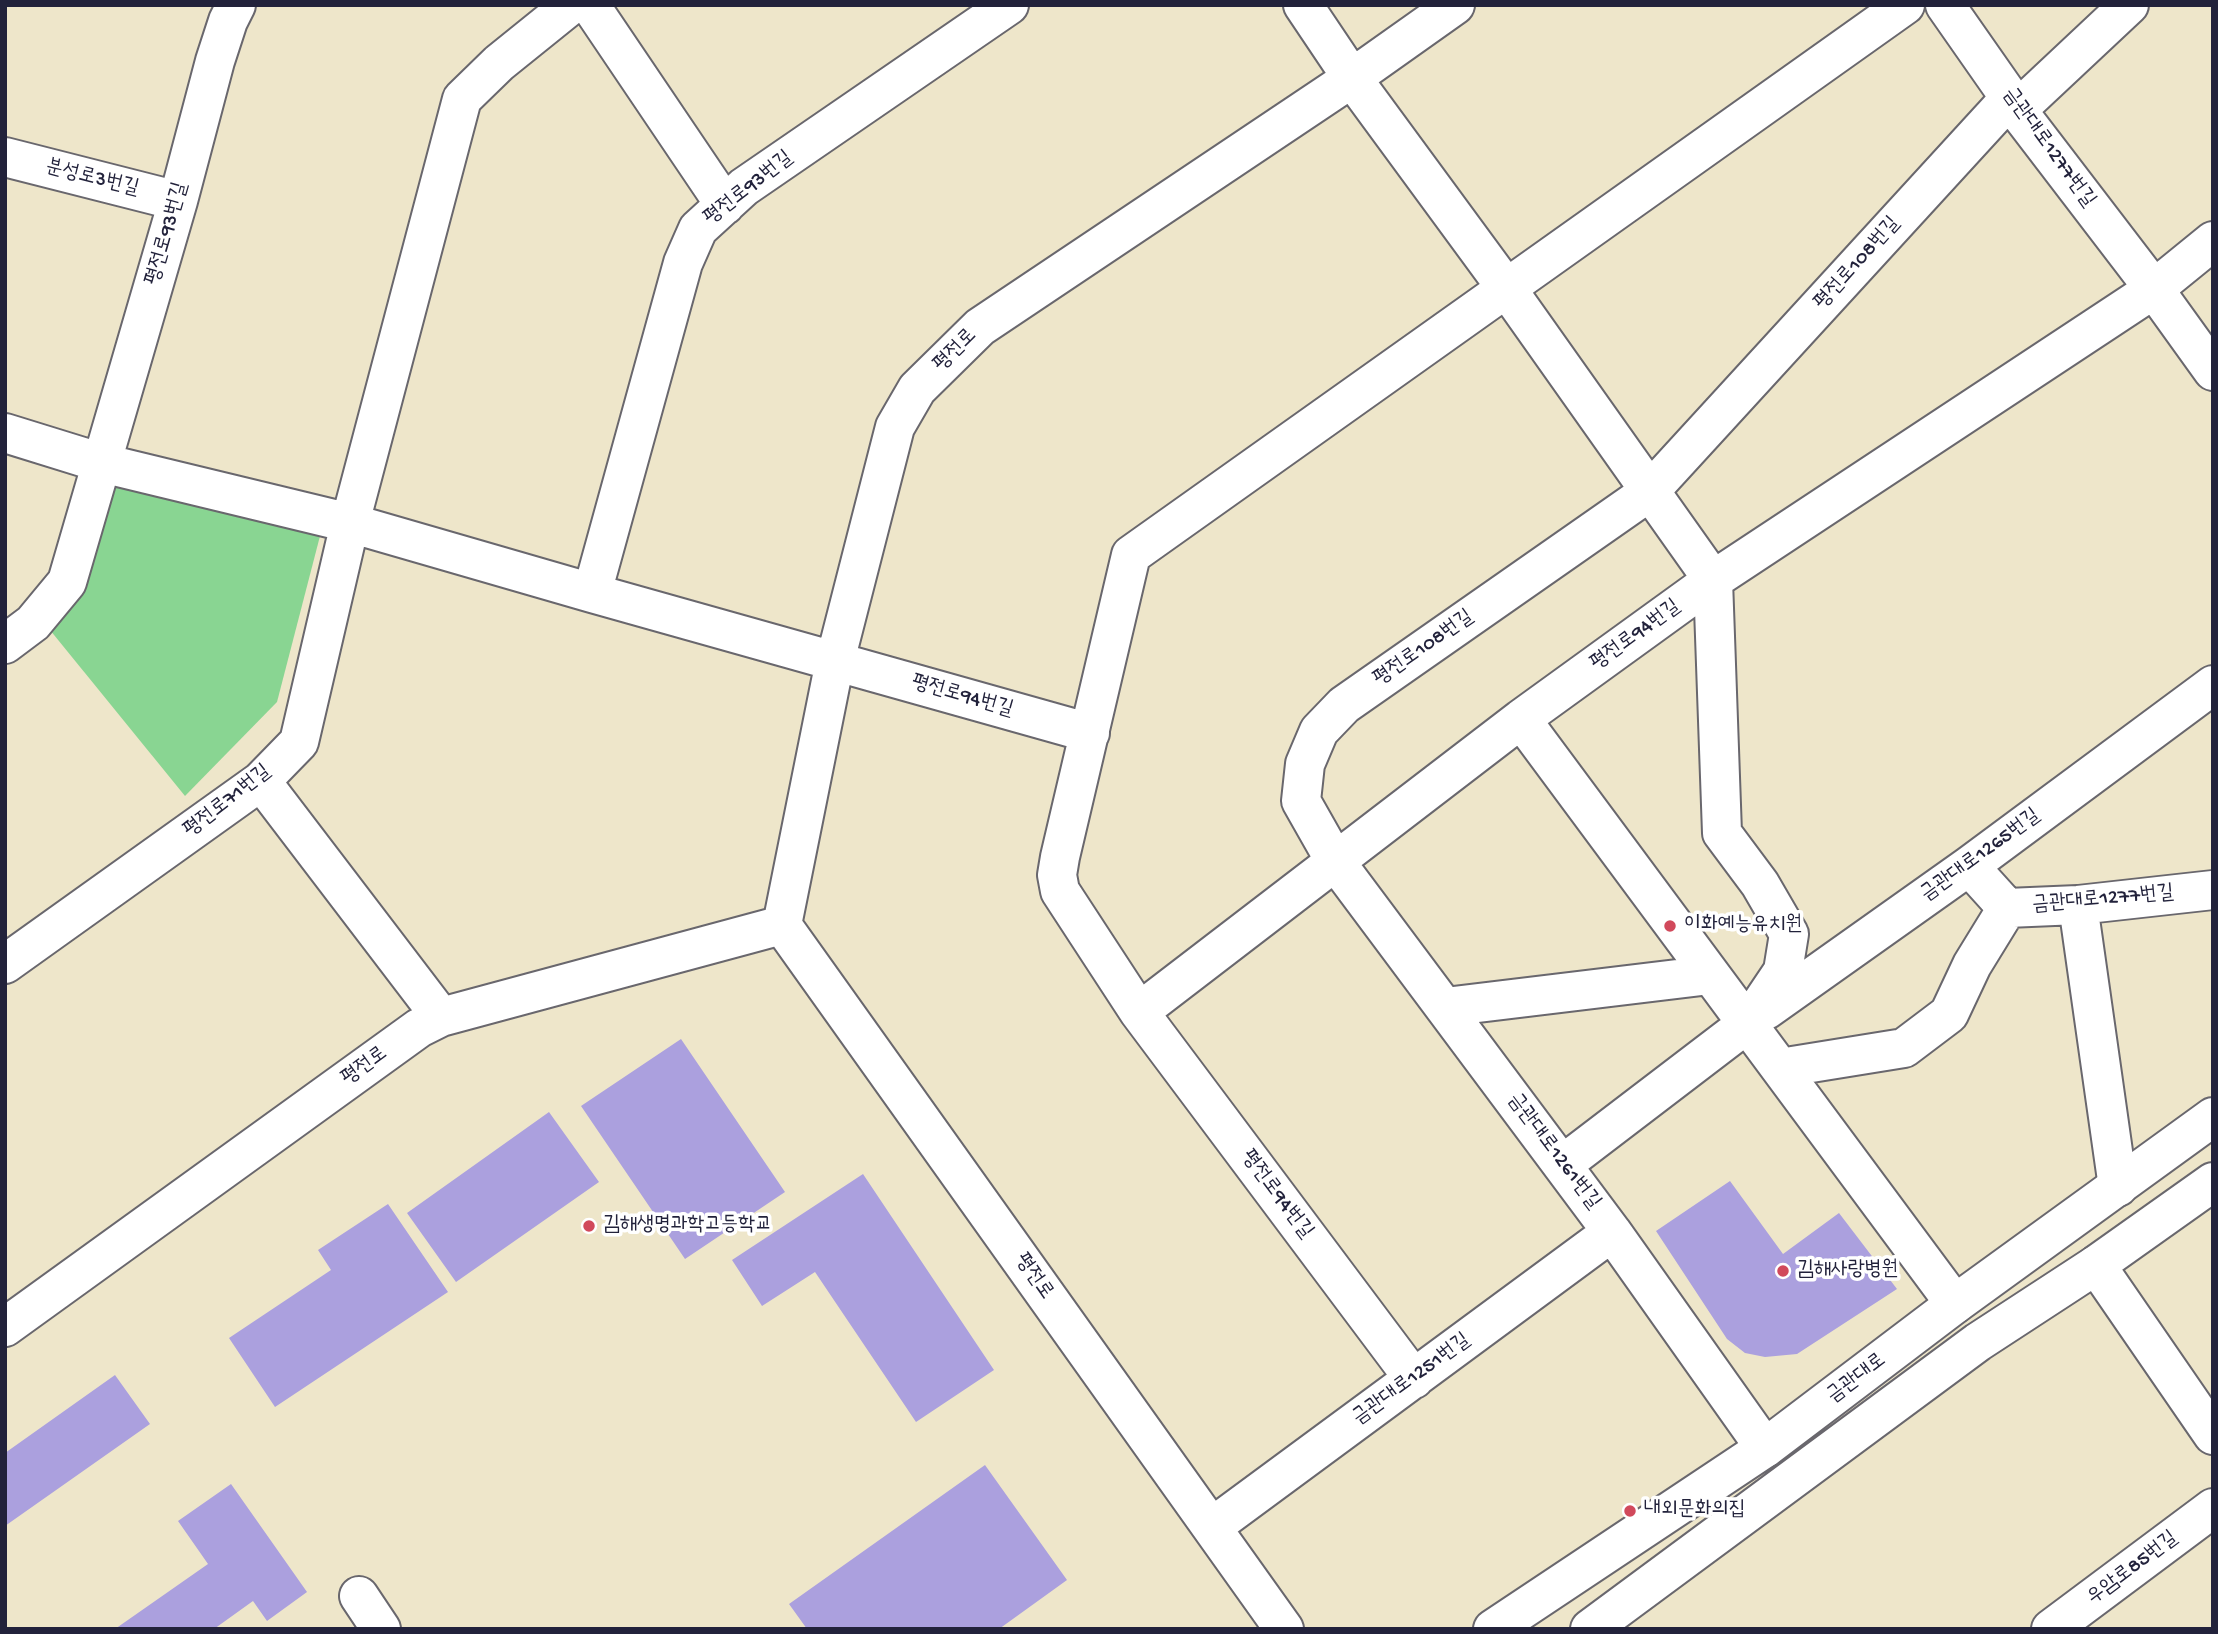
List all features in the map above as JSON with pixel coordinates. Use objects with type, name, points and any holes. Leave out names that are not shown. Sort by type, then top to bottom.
[{"type":"street","name":"평전로93번길","points":[[102,463],[178,201],[215,61],[236,5]]},
{"type":"street","points":[[350,523],[462,99],[499,63],[570,5]]},
{"type":"street","points":[[590,5],[725,205]]},
{"type":"street","name":"평전로93번길","points":[[592,593],[683,263],[698,229],[744,187],[1009,5]]},
{"type":"street","points":[[1303,5],[1352,78],[1507,289],[1713,580],[1722,833],[1760,884],[1789,934],[1783,971],[1748,1023]]},
{"type":"street","name":"평전로","points":[[1284,1629],[782,925],[835,661],[895,427],[917,390],[981,327],[1352,78],[1455,5]]},
{"type":"street","points":[[1507,289],[1905,5]]},
{"type":"street","name":"금관대로1277번길","points":[[1945,5],[2014,104],[2213,370]]},
{"type":"street","name":"평전로108번길","points":[[1335,861],[1301,802],[1305,764],[1320,731],[1343,705],[1650,492],[2014,104],[2129,5]]},
{"type":"street","name":"분성로3번길","points":[[5,158],[178,201]]},
{"type":"street","points":[[2154,289],[2213,241]]},
{"type":"street","name":"평전로94번길","points":[[1413,1379],[1139,1012],[1073,914],[1060,891],[1057,875],[1131,555],[1507,289]]},
{"type":"street","name":"평전로94번길","points":[[1139,1012],[1521,719],[1713,580],[2154,289]]},
{"type":"street","points":[[5,433],[102,463],[350,523],[835,661]]},
{"type":"street","points":[[5,643],[33,623],[67,582],[102,463]]},
{"type":"street","name":"평전로71번길","points":[[5,964],[261,781],[299,741],[350,523]]},
{"type":"street","name":"평전로94번길","points":[[835,661],[1090,733]]},
{"type":"street","name":"금관대로1265번길","points":[[1562,1164],[1748,1023],[1969,866],[2213,685]]},
{"type":"street","points":[[1521,719],[1955,1304]]},
{"type":"street","points":[[261,781],[441,1017]]},
{"type":"street","name":"금관대로1261번길","points":[[1335,861],[1612,1232],[1765,1448]]},
{"type":"street","name":"금관대로1277번길","points":[[1969,866],[2007,908],[2078,905],[2213,890]]},
{"type":"street","points":[[2078,905],[2118,1187]]},
{"type":"street","points":[[1780,1068],[1904,1048],[1949,1014],[1972,965],[2007,908]]},
{"type":"street","name":"평전로","points":[[5,1327],[419,1028],[441,1017],[782,925]]},
{"type":"street","points":[[1445,1007],[1710,975]]},
{"type":"street","name":"금관대로","points":[[1493,1629],[1765,1448],[1955,1304],[2213,1117]]},
{"type":"street","name":"금관대로","points":[[1590,1629],[1978,1342],[2096,1265],[2213,1182]]},
{"type":"street","name":"금관대로1251번길","points":[[1212,1527],[1612,1232]]},
{"type":"street","points":[[2096,1265],[2213,1435]]},
{"type":"street","name":"우암로85번길","points":[[2076,1622],[2213,1508]]},
{"type":"street","points":[[359,1596],[380,1629]]},
{"type":"green space","points":[[105,475],[320,536],[277,702],[185,796],[50,630]]},
{"type":"building","points":[[681,1039],[785,1192],[685,1259],[581,1106]]},
{"type":"building","points":[[549,1112],[599,1182],[456,1282],[407,1213]]},
{"type":"building","points":[[863,1174],[994,1370],[916,1422],[815,1272],[762,1306],[732,1260]]},
{"type":"building","name":"김해사랑병원","points":[[1730,1181],[1783,1254],[1839,1213],[1897,1289],[1797,1354],[1765,1357],[1745,1353],[1727,1339],[1656,1231]]},
{"type":"building","points":[[388,1204],[448,1292],[275,1407],[229,1338],[331,1270],[318,1250]]},
{"type":"building","points":[[115,1375],[150,1424],[5,1526],[5,1453]]},
{"type":"building","points":[[985,1465],[1067,1580],[999,1629],[807,1629],[789,1604]]},
{"type":"building","points":[[231,1484],[307,1592],[267,1621],[253,1601],[214,1629],[115,1629],[208,1564],[178,1521]]},
{"type":"place","name":"이화예능유치원","points":[[1670,926]]},
{"type":"place","name":"김해생명과학고등학교","points":[[589,1226]]},
{"type":"place","name":"김해사랑병원","points":[[1783,1271]]},
{"type":"place","name":"내외문화의집","points":[[1630,1511]]}]
